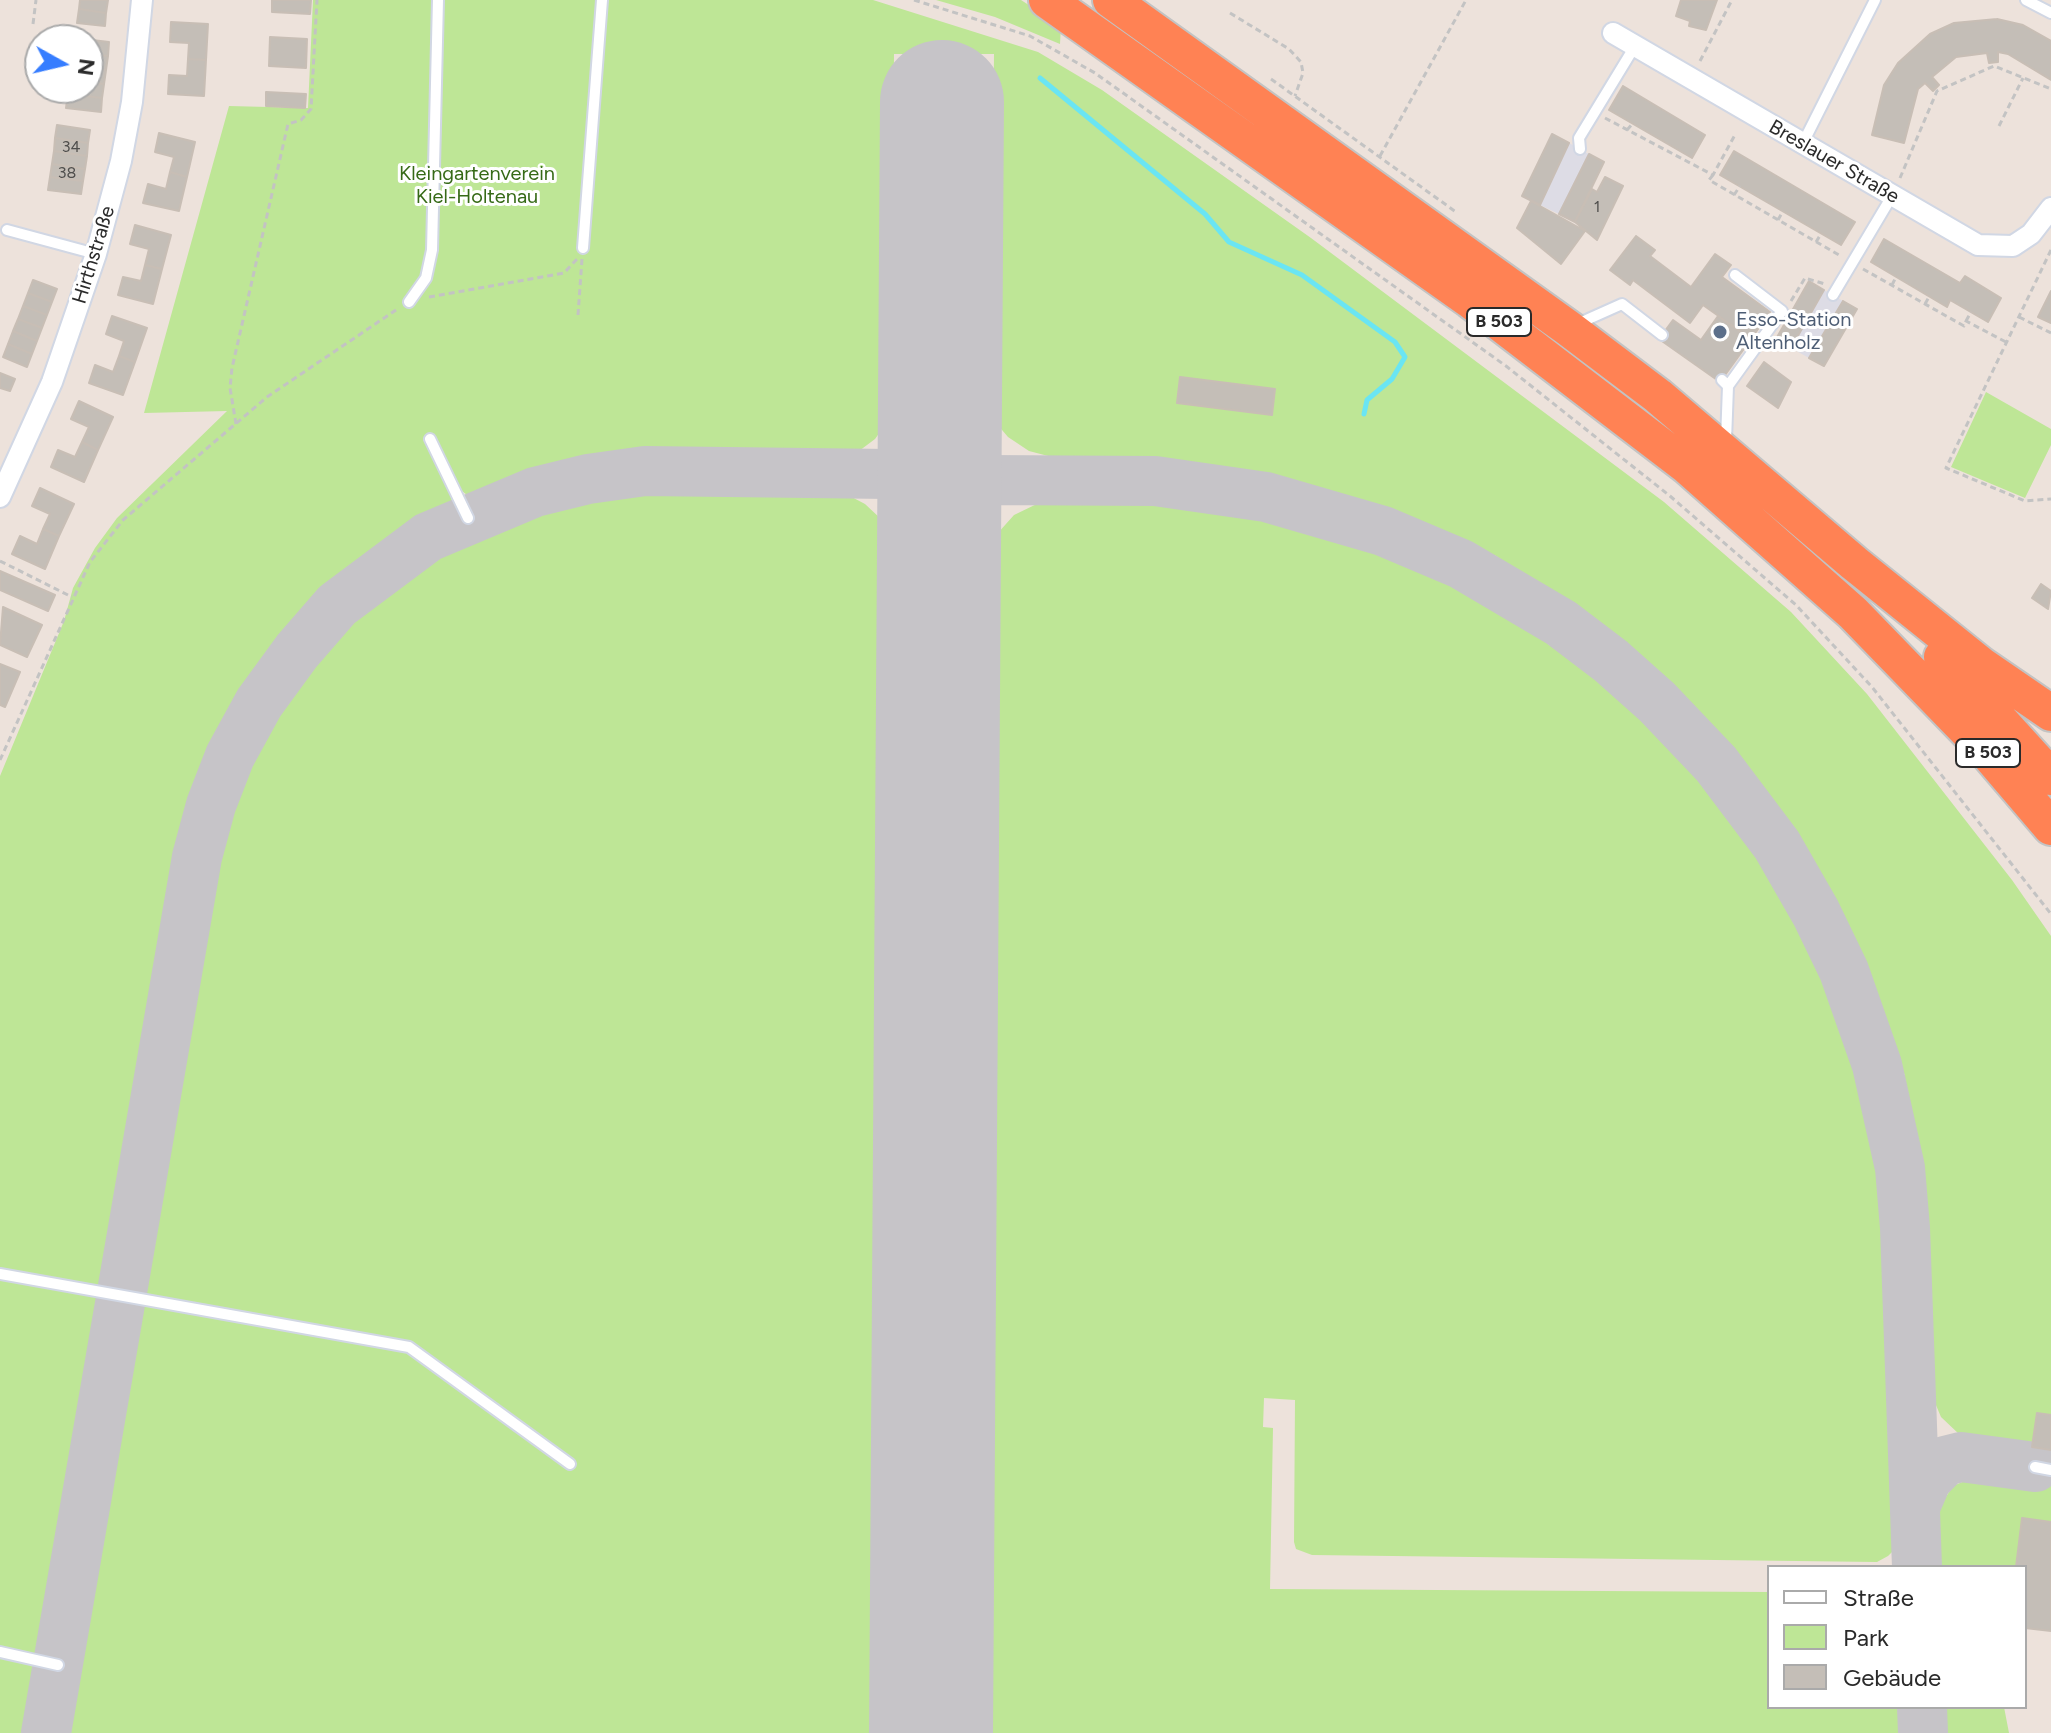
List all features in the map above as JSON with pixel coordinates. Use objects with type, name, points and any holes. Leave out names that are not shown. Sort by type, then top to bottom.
[{"type":"highway","name":"B 503","points":[[1047,0],[1470,300],[1687,466],[1853,613],[1981,745],[2051,827]]},
{"type":"highway","name":"B 503","points":[[1111,0],[1568,328],[1725,451],[1854,563],[2051,777]]},
{"type":"highway","points":[[1854,563],[1981,665],[2051,713]]},
{"type":"street","name":"Hirthstraße","points":[[0,497],[52,382],[96,254],[132,102],[142,0]]},
{"type":"street","name":"Breslauer Straße","points":[[1613,33],[1978,245],[2013,246],[2031,234],[2051,208]]},
{"type":"lane","points":[[409,302],[426,278],[432,250],[438,0]]},
{"type":"lane","points":[[583,248],[602,0]]},
{"type":"lane","points":[[1802,145],[1875,0]]},
{"type":"lane","points":[[2026,0],[2051,13]]},
{"type":"lane","points":[[1580,149],[1579,138],[1635,46]]},
{"type":"lane","points":[[1834,292],[1892,196]]},
{"type":"lane","points":[[7,230],[96,254]]},
{"type":"lane","points":[[1725,451],[1725,383],[1782,311],[1735,275]]},
{"type":"lane","points":[[1568,328],[1622,304],[1662,335]]},
{"type":"lane","points":[[430,439],[468,518]]},
{"type":"lane","points":[[0,1274],[409,1347],[570,1464]]},
{"type":"lane","points":[[2035,1467],[2051,1470]]},
{"type":"lane","points":[[0,1652],[58,1665]]},
{"type":"path","points":[[33,24],[36,0]]},
{"type":"path","points":[[236,424],[230,388],[232,368],[288,124],[301,120],[311,109],[317,0]]},
{"type":"path","points":[[914,0],[1030,36],[1095,73],[1506,366],[1670,496],[1796,605],[1872,687],[2051,914]]},
{"type":"path","points":[[1380,156],[1466,0]]},
{"type":"path","points":[[1691,78],[1732,0]]},
{"type":"path","points":[[1230,13],[1289,49],[1301,62],[1300,87],[1279,118]]},
{"type":"path","points":[[1892,196],[1937,91],[1994,66],[2051,89]]},
{"type":"path","points":[[1999,126],[2023,78]]},
{"type":"path","points":[[1595,112],[1669,155],[1672,149],[1713,175]]},
{"type":"path","points":[[1627,130],[1633,123]]},
{"type":"path","points":[[1736,133],[1709,180],[1964,326],[1971,312]]},
{"type":"path","points":[[1734,195],[1740,186]]},
{"type":"path","points":[[1778,220],[1783,211]]},
{"type":"path","points":[[1816,242],[1821,234]]},
{"type":"path","points":[[0,760],[72,597],[90,562],[123,520],[267,397],[409,302],[564,273],[575,263],[583,248]]},
{"type":"path","points":[[578,315],[583,248]]},
{"type":"path","points":[[2051,250],[1946,468],[2025,501],[2051,499]]},
{"type":"path","points":[[1892,285],[1896,277]]},
{"type":"path","points":[[1782,311],[1805,278],[1815,278],[1834,292]]},
{"type":"path","points":[[1925,304],[1929,297]]},
{"type":"path","points":[[2019,317],[2051,333]]},
{"type":"path","points":[[1966,321],[2006,342]]},
{"type":"path","points":[[0,561],[72,597]]},
{"type":"shaded area","points":[[1569,143],[1589,154],[1559,214],[1540,205]]},
{"type":"shaded area","points":[[1824,290],[1843,301],[1809,358],[1791,348]]},
{"type":"green space","name":"Kleingartenverein Kiel-Holtenau","points":[[313,0],[873,0],[1038,52],[1102,90],[1311,238],[1664,502],[1791,612],[1867,694],[2012,880],[2051,936],[2051,1415],[2037,1413],[2032,1447],[1972,1440],[1960,1435],[1941,1417],[1933,1398],[1921,1166],[1904,1073],[1868,978],[1828,887],[1765,790],[1677,688],[1598,625],[1496,556],[1378,508],[1283,477],[1133,458],[1052,457],[1029,451],[1008,437],[991,417],[994,54],[894,54],[891,417],[875,439],[859,451],[841,457],[633,456],[542,472],[471,498],[458,488],[432,434],[423,439],[452,496],[451,507],[389,544],[341,579],[280,646],[242,700],[221,739],[190,817],[106,1279],[97,1285],[0,1269],[0,776],[64,621],[73,588],[95,548],[117,518],[227,411],[144,413],[229,106],[308,108]]},
{"type":"green space","points":[[936,0],[1021,0],[1061,26],[1060,44],[995,17]]},
{"type":"green space","points":[[1986,392],[2051,429],[2051,445],[2025,498],[1951,467]]},
{"type":"green space","points":[[828,490],[846,494],[865,504],[881,519],[889,535],[879,1733],[65,1733],[219,842],[236,790],[264,733],[299,675],[347,621],[402,575],[463,540],[543,507],[584,498],[638,491]]},
{"type":"green space","points":[[1059,498],[1170,504],[1234,513],[1339,538],[1445,582],[1514,619],[1626,701],[1687,760],[1744,834],[1806,937],[1853,1057],[1877,1170],[1885,1269],[1895,1549],[1888,1556],[1877,1562],[1312,1555],[1296,1549],[1294,1542],[1295,1400],[1264,1398],[1263,1427],[1273,1428],[1270,1589],[1767,1592],[1767,1709],[1900,1709],[1901,1733],[980,1733],[987,553],[997,534],[1014,515],[1043,501]]},
{"type":"green space","points":[[0,1277],[96,1293],[102,1300],[42,1650],[32,1655],[0,1647]]},
{"type":"green space","points":[[1976,1476],[2051,1486],[2051,1522],[2022,1518],[2016,1565],[1938,1565],[1938,1509],[1953,1486]]},
{"type":"green space","points":[[0,1657],[31,1665],[36,1672],[27,1733],[0,1733]]},
{"type":"green space","points":[[1942,1709],[2004,1709],[2009,1733],[1942,1733]]},
{"type":"building","points":[[80,0],[108,0],[106,13],[79,9]]},
{"type":"building","points":[[272,0],[311,0],[310,14],[272,12]]},
{"type":"building","points":[[1681,0],[1717,0],[1706,30],[1689,26],[1690,21],[1676,16]]},
{"type":"building","points":[[79,9],[106,13],[105,26],[77,23]]},
{"type":"building","points":[[1997,19],[2023,25],[2051,41],[2051,80],[2008,54],[1998,52],[1998,62],[1989,63],[1987,53],[1956,57],[1932,77],[1939,85],[1933,91],[1925,83],[1918,89],[1904,143],[1872,135],[1884,85],[1898,63],[1930,34],[1954,23]]},
{"type":"building","points":[[171,22],[208,24],[206,60],[188,59],[189,43],[170,42]]},
{"type":"building","points":[[270,37],[307,39],[306,68],[269,66]]},
{"type":"building","points":[[104,41],[109,42],[108,56],[104,56]]},
{"type":"building","points":[[104,56],[108,56],[104,70]]},
{"type":"building","points":[[188,59],[206,60],[204,96],[168,94],[169,75],[187,76]]},
{"type":"building","points":[[1623,86],[1705,135],[1692,158],[1609,110]]},
{"type":"building","points":[[266,92],[306,94],[305,108],[266,106]]},
{"type":"building","points":[[67,104],[102,104],[101,112],[66,108]]},
{"type":"building","points":[[57,125],[90,130],[88,143],[55,138]]},
{"type":"building","points":[[159,133],[195,142],[187,177],[170,172],[174,157],[155,152]]},
{"type":"building","points":[[1552,134],[1569,143],[1540,205],[1522,196]]},
{"type":"building","points":[[55,138],[88,143],[87,156],[54,151]]},
{"type":"building","points":[[54,151],[87,156],[85,169],[52,164]]},
{"type":"building","points":[[1734,151],[1855,222],[1841,245],[1720,175]]},
{"type":"building","points":[[1589,154],[1604,162],[1575,222],[1559,214]]},
{"type":"building","points":[[52,164],[85,169],[83,181],[50,177]]},
{"type":"building","points":[[170,172],[187,177],[179,211],[143,203],[148,184],[166,189]]},
{"type":"building","points":[[50,177],[83,181],[81,194],[48,190]]},
{"type":"building","points":[[1605,177],[1623,186],[1597,240],[1575,222],[1592,189],[1597,192]]},
{"type":"building","points":[[1531,201],[1585,231],[1561,264],[1517,228]]},
{"type":"building","points":[[135,225],[171,235],[162,269],[145,265],[149,249],[130,244]]},
{"type":"building","points":[[1636,236],[1655,250],[1650,256],[1691,287],[1715,254],[1731,265],[1722,277],[1770,312],[1751,339],[1703,305],[1690,323],[1633,280],[1630,285],[1610,270]]},
{"type":"building","points":[[1884,239],[1960,283],[1965,276],[2001,298],[1988,322],[1950,300],[1947,307],[1871,262]]},
{"type":"building","points":[[145,265],[162,269],[153,304],[118,295],[123,277],[141,281]]},
{"type":"building","points":[[33,280],[57,289],[52,302],[28,293]]},
{"type":"building","points":[[1809,281],[1824,290],[1791,348],[1776,339]]},
{"type":"building","points":[[2051,291],[2051,323],[2038,317]]},
{"type":"building","points":[[28,293],[52,302],[47,315],[23,306]]},
{"type":"building","points":[[1843,301],[1857,309],[1824,366],[1809,358]]},
{"type":"building","points":[[23,306],[47,315],[42,328],[18,319]]},
{"type":"building","points":[[112,316],[147,328],[135,362],[119,356],[124,341],[106,334]]},
{"type":"building","points":[[1718,316],[1751,339],[1720,382],[1659,339],[1673,320],[1701,340]]},
{"type":"building","points":[[18,319],[42,328],[37,341],[13,331]]},
{"type":"building","points":[[13,331],[37,341],[32,354],[8,344]]},
{"type":"building","points":[[8,344],[32,354],[27,367],[3,357]]},
{"type":"building","points":[[119,356],[135,362],[123,395],[89,383],[95,365],[113,372]]},
{"type":"building","points":[[1764,362],[1791,382],[1778,408],[1747,386]]},
{"type":"building","points":[[0,373],[15,379],[10,391],[0,388]]},
{"type":"building","points":[[1180,377],[1275,389],[1272,415],[1177,403]]},
{"type":"building","points":[[79,401],[113,417],[98,450],[82,442],[89,427],[71,419]]},
{"type":"building","points":[[82,442],[98,450],[84,482],[51,467],[58,450],[75,457]]},
{"type":"building","points":[[40,488],[74,504],[59,536],[43,529],[50,514],[32,506]]},
{"type":"building","points":[[43,529],[59,536],[45,569],[12,554],[20,536],[37,544]]},
{"type":"building","points":[[0,571],[55,595],[48,611],[0,590]]},
{"type":"building","points":[[2041,584],[2051,591],[2048,609],[2032,598]]},
{"type":"building","points":[[3,607],[42,625],[27,657],[0,645]]},
{"type":"building","points":[[0,664],[20,672],[5,707],[0,705]]},
{"type":"building","points":[[2037,1413],[2051,1415],[2051,1450],[2032,1447]]},
{"type":"building","points":[[2022,1518],[2051,1522],[2051,1631],[2027,1628],[2027,1565],[2016,1565]]},
{"type":"waterway","points":[[1040,78],[1205,214],[1229,242],[1302,275],[1395,342],[1405,357],[1392,379],[1367,400],[1364,414]]},
{"type":"taxiway","points":[[46,1733],[197,857],[211,805],[230,756],[259,703],[297,651],[337,605],[428,537],[535,492],[588,479],[645,471],[889,474],[906,481],[918,494],[931,535],[939,611]]},
{"type":"taxiway","points":[[943,573],[958,512],[974,487],[986,480],[1155,481],[1266,497],[1383,531],[1461,564],[1561,623],[1611,661],[1657,702],[1716,764],[1777,845],[1816,913],[1844,971],[1877,1065],[1900,1168],[1905,1228],[1917,1565]]},
{"type":"taxiway","points":[[1915,1507],[1927,1479],[1945,1461],[1961,1457],[2035,1467]]},
{"type":"taxiway","points":[[1922,1709],[1923,1733]]},
{"type":"runway","points":[[931,1733],[942,102]]},
{"type":"place","name":"Esso-Station Altenholz","points":[[1720,332]]}]
